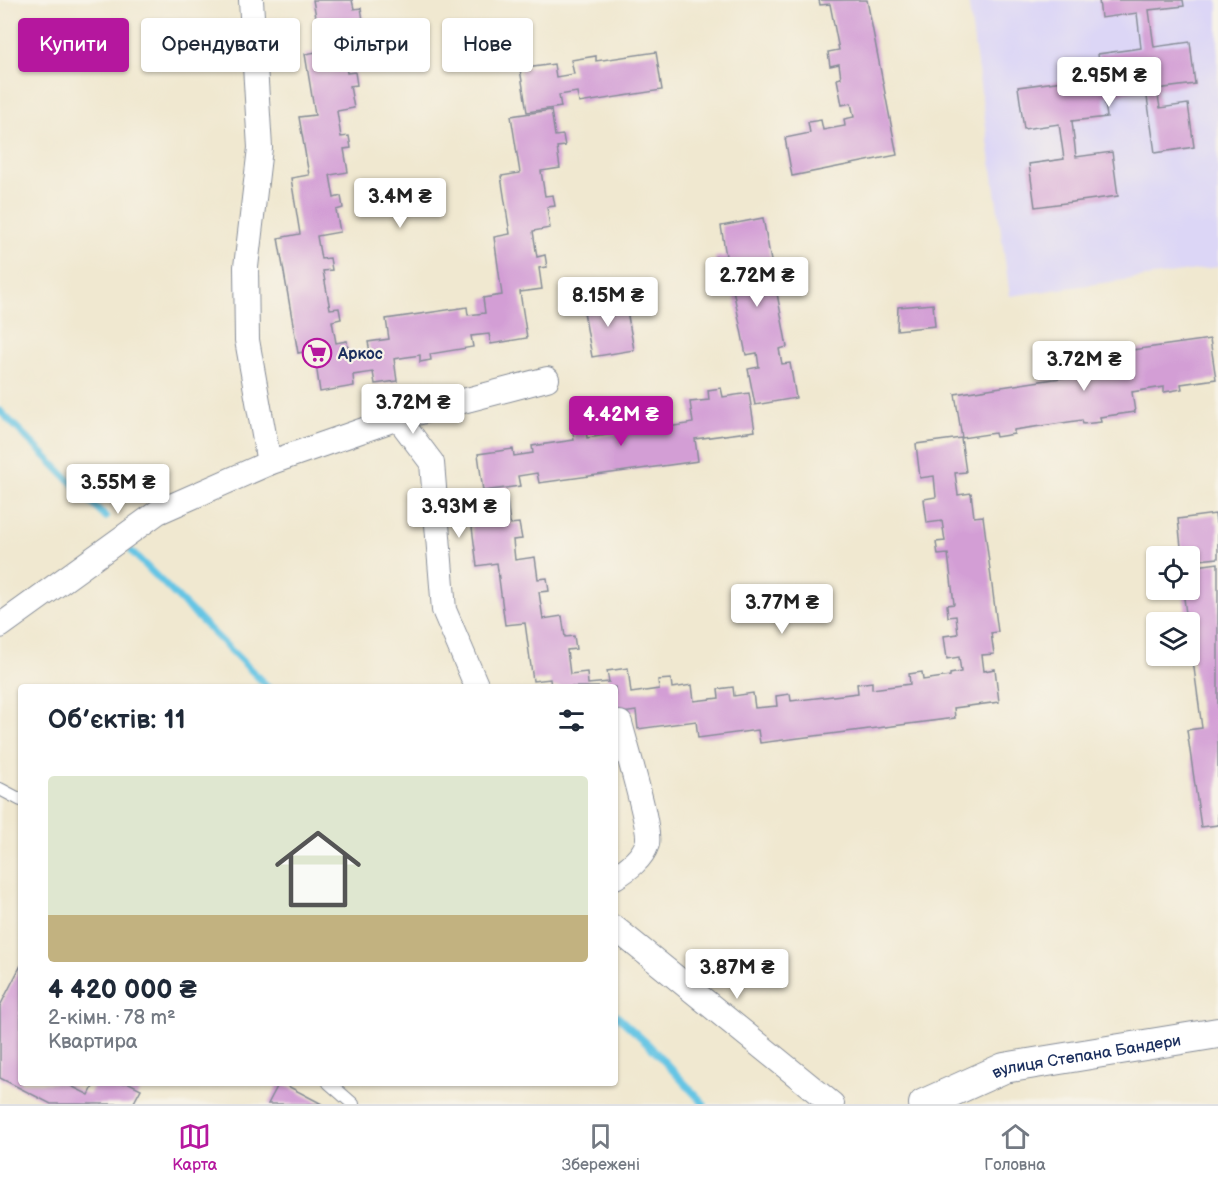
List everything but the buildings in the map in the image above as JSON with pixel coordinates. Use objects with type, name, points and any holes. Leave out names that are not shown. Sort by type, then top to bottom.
[{"type":"street","points":[[250,0],[260,148],[246,267],[247,340],[270,463]]},
{"type":"street","points":[[0,626],[158,513],[270,463],[399,418],[548,379]]},
{"type":"street","points":[[399,418],[432,463],[444,610],[476,684]]},
{"type":"street","points":[[618,875],[631,867],[648,844],[646,821],[620,723]]},
{"type":"street","points":[[618,930],[832,1104]]},
{"type":"street","name":"вулиця Степана Бандери","points":[[924,1104],[1004,1068],[1218,1033]]},
{"type":"lane","points":[[0,789],[18,798]]},
{"type":"lane","points":[[333,1086],[353,1104]]},
{"type":"shaded area","points":[[968,0],[1218,0],[1218,267],[1010,296]]},
{"type":"waterway","points":[[0,411],[106,517]]},
{"type":"waterway","points":[[132,552],[265,684]]},
{"type":"waterway","points":[[618,1017],[648,1044],[704,1104]]},
{"type":"place","name":"Аркос","points":[[317,353]]}]
